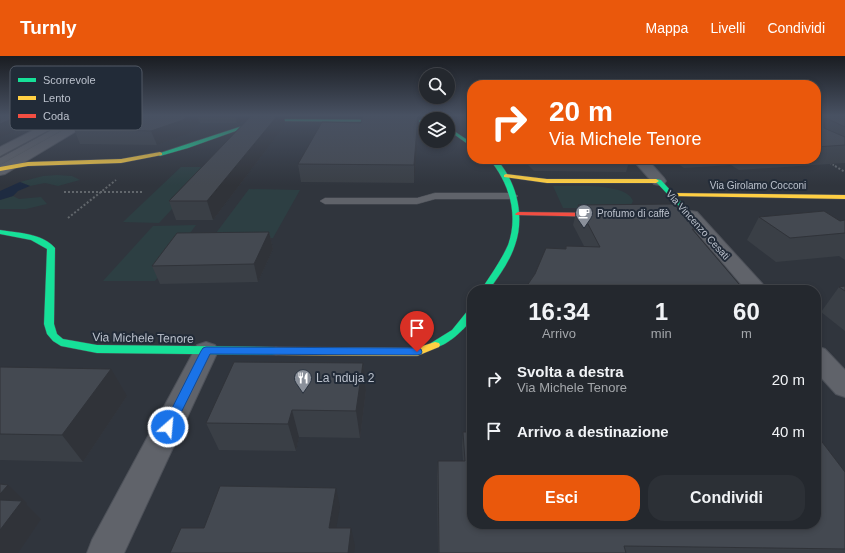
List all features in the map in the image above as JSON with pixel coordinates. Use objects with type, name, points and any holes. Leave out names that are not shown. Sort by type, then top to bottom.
[{"type":"street","points":[[0,152],[26,138]]},
{"type":"street","points":[[1,168],[56,138]]},
{"type":"street","points":[[1,168],[39,163],[135,160],[170,153],[209,138]]},
{"type":"street","points":[[488,285],[515,240],[518,228],[518,214],[513,196],[506,176],[498,164]]},
{"type":"street","name":"Via Vincenzo Cesati","points":[[643,164],[671,195],[683,216],[752,285]]},
{"type":"street","points":[[506,176],[547,181],[659,182]]},
{"type":"street","name":"Via Girolamo Cocconi","points":[[671,195],[845,197]]},
{"type":"street","points":[[518,214],[612,215]]},
{"type":"street","name":"Via Michele Tenore","points":[[0,232],[40,240],[48,244],[51,248],[49,324],[51,332],[56,339],[75,346],[91,349],[417,352],[447,340],[467,318]]},
{"type":"street","points":[[105,553],[206,351]]},
{"type":"street","points":[[821,361],[845,388]]},
{"type":"lane","points":[[1,168],[48,138]]},
{"type":"lane","points":[[325,201],[417,201],[435,196],[513,196]]},
{"type":"path","points":[[828,161],[845,172]]},
{"type":"path","points":[[68,218],[118,179]]},
{"type":"path","points":[[64,192],[142,192]]},
{"type":"shaded area","points":[[181,167],[211,167],[159,223],[123,222]]},
{"type":"shaded area","points":[[43,176],[72,176],[80,180],[58,186],[45,183],[30,186],[20,182]]},
{"type":"shaded area","points":[[553,186],[597,186],[610,188],[629,195],[633,201],[631,205],[619,208],[563,208]]},
{"type":"shaded area","points":[[249,189],[300,190],[273,238],[213,237]]},
{"type":"shaded area","points":[[13,196],[19,199],[41,197],[47,204],[26,209],[0,209],[0,200]]},
{"type":"shaded area","points":[[196,225],[155,281],[103,281],[153,226]]},
{"type":"water","points":[[20,182],[30,186],[18,191],[13,196],[0,200],[0,191]]},
{"type":"building","points":[[230,138],[259,138],[207,201],[169,201]]},
{"type":"building","points":[[313,138],[416,138],[414,165],[298,164]]},
{"type":"building","points":[[821,138],[845,138],[845,145],[821,147]]},
{"type":"building","points":[[674,204],[695,229],[692,229],[740,285],[527,285],[535,274],[546,248],[566,249],[566,246],[600,247],[578,205]]},
{"type":"building","points":[[824,211],[840,221],[845,220],[845,233],[790,238],[759,217]]},
{"type":"building","points":[[269,232],[254,264],[152,266],[177,233]]},
{"type":"building","points":[[845,286],[845,291],[839,287]]},
{"type":"building","points":[[234,362],[363,363],[356,411],[292,410],[288,424],[206,423]]},
{"type":"building","points":[[0,367],[111,369],[62,435],[0,434]]},
{"type":"building","points":[[463,432],[467,432],[467,529],[821,529],[821,441],[845,472],[845,549],[624,546],[626,553],[439,553],[438,461],[465,461]]},
{"type":"building","points":[[0,484],[8,485],[0,494]]},
{"type":"building","points":[[220,486],[336,488],[329,528],[351,528],[348,553],[170,553],[181,528],[204,528]]},
{"type":"building","points":[[0,500],[22,501],[0,530]]},
{"type":"tram line","points":[[0,164],[47,138]]},
{"type":"traffic: fast","points":[[160,154],[210,138]]},
{"type":"traffic: fast","points":[[462,138],[467,141]]},
{"type":"traffic: fast","points":[[488,285],[507,256],[512,245],[516,222],[512,193],[507,179],[497,164]]},
{"type":"traffic: fast","points":[[656,181],[659,181],[691,216]]},
{"type":"traffic: fast","points":[[0,232],[40,240],[51,248],[49,324],[53,336],[60,341],[70,345],[97,349],[276,351]]},
{"type":"traffic: fast","points":[[435,345],[455,332],[467,317]]},
{"type":"traffic: slow","points":[[0,169],[28,164],[121,161],[160,154]]},
{"type":"traffic: slow","points":[[506,176],[547,181],[656,181]]},
{"type":"traffic: slow","points":[[671,195],[845,197]]},
{"type":"traffic: slow","points":[[276,351],[417,352],[435,345]]},
{"type":"traffic: jam","points":[[518,214],[606,215]]},
{"type":"place","name":"Profumo di caffè","points":[[584,228]]},
{"type":"place","name":"La 'nduja 2","points":[[303,393]]},
{"type":"route","points":[[168,427],[206,351],[417,352]]}]
